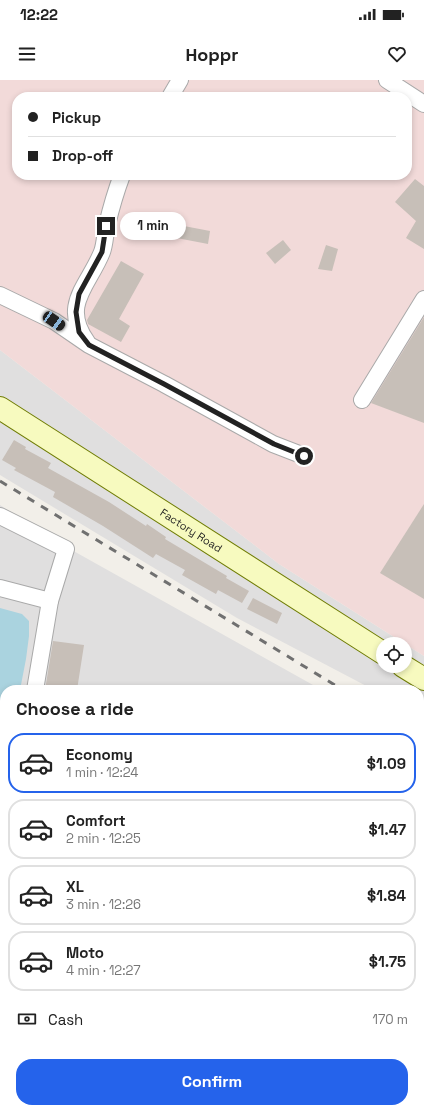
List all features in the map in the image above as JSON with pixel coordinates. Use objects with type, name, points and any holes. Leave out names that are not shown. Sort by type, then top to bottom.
[{"type":"main road","name":"Factory Road","points":[[0,408],[376,649]]},
{"type":"main road","points":[[412,672],[424,680]]},
{"type":"street","points":[[173,92],[180,80]]},
{"type":"street","points":[[387,80],[406,92]]},
{"type":"street","points":[[412,96],[424,104]]},
{"type":"street","points":[[89,345],[79,332],[76,312],[79,294],[102,252],[108,220],[120,180]]},
{"type":"street","points":[[0,294],[54,321],[89,345],[274,444],[304,456]]},
{"type":"street","points":[[362,400],[424,299]]},
{"type":"street","points":[[0,516],[66,549],[50,601],[36,685]]},
{"type":"street","points":[[0,588],[50,601]]},
{"type":"shaded area","points":[[0,80],[424,80],[424,656],[412,648],[412,637],[394,637],[279,564],[0,350]]},
{"type":"shaded area","points":[[0,350],[279,564],[394,637],[376,637],[376,673],[412,673],[412,648],[424,656],[424,685],[364,685],[237,618],[0,475]]},
{"type":"shaded area","points":[[0,505],[61,544],[313,685],[0,685]]},
{"type":"water","points":[[0,608],[22,614],[29,621],[29,636],[21,685],[0,685]]},
{"type":"building","points":[[415,179],[424,186],[424,249],[406,238],[416,221],[395,202]]},
{"type":"building","points":[[158,221],[210,231],[208,244],[156,234]]},
{"type":"building","points":[[283,240],[291,250],[275,264],[266,253]]},
{"type":"building","points":[[326,245],[338,249],[332,271],[318,269]]},
{"type":"building","points":[[121,261],[144,274],[119,319],[130,326],[121,342],[88,324],[87,320]]},
{"type":"building","points":[[424,317],[424,423],[371,403]]},
{"type":"building","points":[[14,440],[26,447],[25,449],[51,463],[48,468],[109,502],[146,526],[147,524],[166,537],[165,539],[249,591],[242,603],[218,590],[216,594],[182,575],[185,570],[156,554],[153,558],[103,526],[53,497],[55,492],[14,470],[16,468],[2,460]]},
{"type":"building","points":[[424,504],[424,599],[380,573]]},
{"type":"building","points":[[253,598],[282,613],[277,624],[247,609]]},
{"type":"building","points":[[53,641],[84,645],[78,685],[46,685]]},
{"type":"railway","points":[[0,481],[335,685]]},
{"type":"route","points":[[106,226],[102,252],[79,294],[76,312],[79,332],[89,345],[274,444],[304,456]]}]
